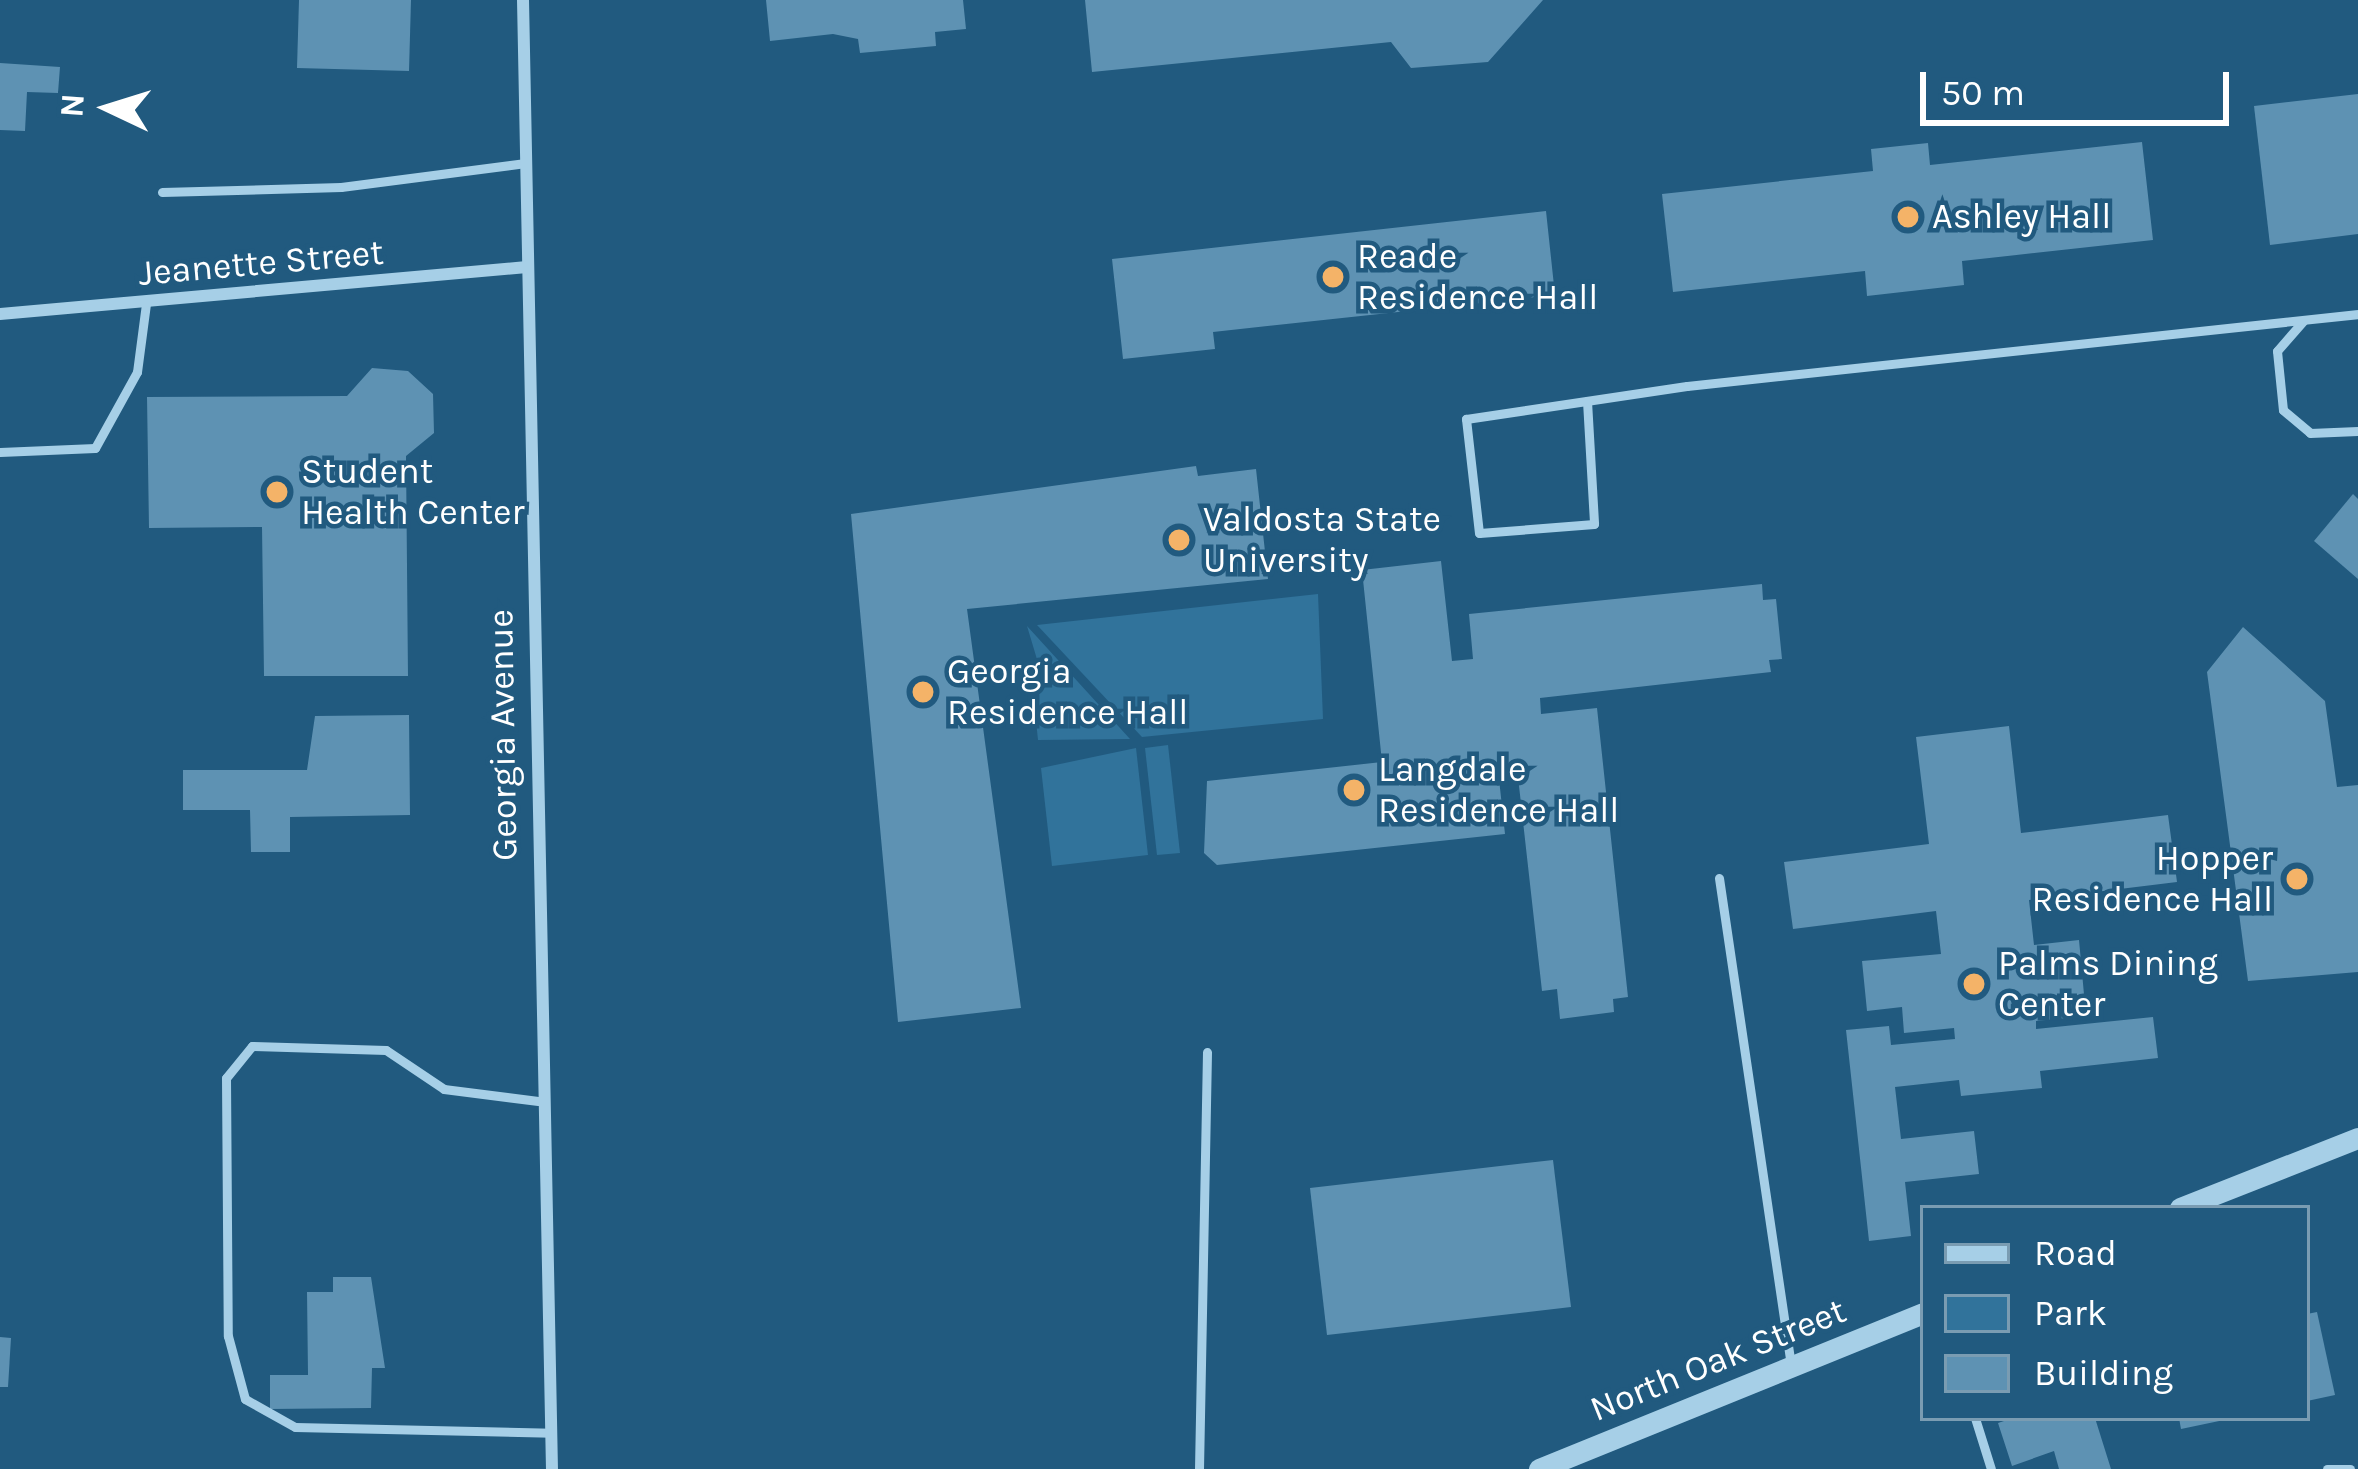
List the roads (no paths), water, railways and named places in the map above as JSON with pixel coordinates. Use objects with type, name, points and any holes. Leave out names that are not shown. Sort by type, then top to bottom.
[{"type":"street","name":"Georgia Avenue","points":[[523,0],[538,1101],[552,1469]]},
{"type":"street","name":"Jeanette Street","points":[[0,314],[527,267]]},
{"type":"street","points":[[2188,1205],[2358,1138]]},
{"type":"street","name":"North Oak Street","points":[[1539,1469],[1920,1314]]},
{"type":"lane","points":[[162,192],[340,187],[525,163]]},
{"type":"lane","points":[[0,452],[95,448],[137,372],[146,304]]},
{"type":"lane","points":[[1587,401],[1594,524],[1479,533],[1466,419],[1587,401],[2358,314]]},
{"type":"lane","points":[[2304,320],[2277,350],[2283,410],[2310,433],[2358,430]]},
{"type":"lane","points":[[1719,878],[1791,1366]]},
{"type":"lane","points":[[538,1101],[444,1089],[386,1050],[251,1046],[226,1078],[228,1336],[245,1399],[295,1427],[551,1433]]},
{"type":"lane","points":[[1198,1469],[1207,1052]]},
{"type":"lane","points":[[1976,1421],[1991,1469]]},
{"type":"lane","points":[[2327,1469],[2350,1469]]},
{"type":"place","name":"Ashley Hall","points":[[1908,217]]},
{"type":"place","name":"Reade Residence Hall","points":[[1333,277]]},
{"type":"place","name":"Student Health Center","points":[[277,492]]},
{"type":"place","name":"Valdosta State University","points":[[1179,540]]},
{"type":"place","name":"Georgia Residence Hall","points":[[923,692]]},
{"type":"place","name":"Langdale Residence Hall","points":[[1354,790]]},
{"type":"place","name":"Hopper Residence Hall","points":[[2297,879]]},
{"type":"place","name":"Palms Dining Center","points":[[1974,984]]}]
